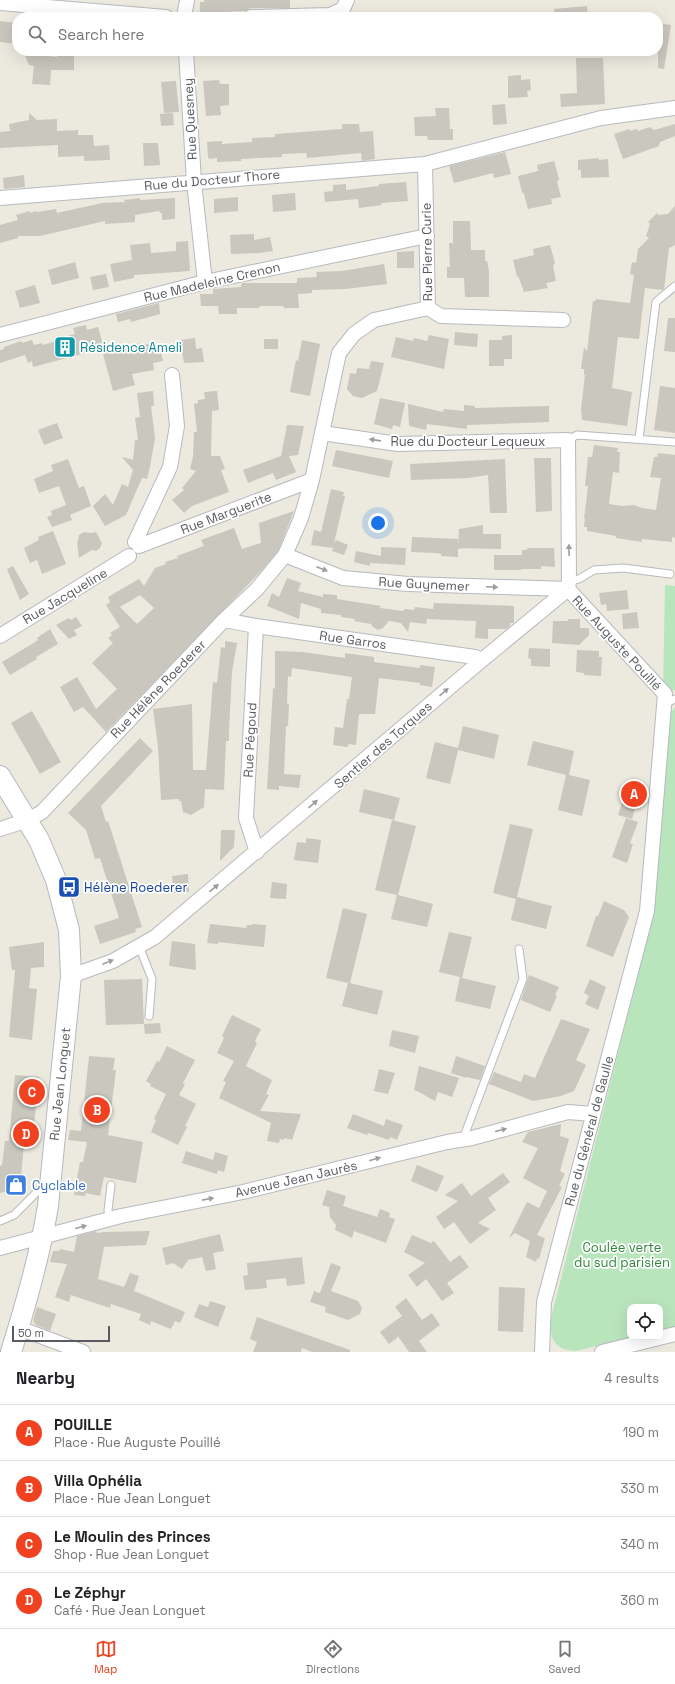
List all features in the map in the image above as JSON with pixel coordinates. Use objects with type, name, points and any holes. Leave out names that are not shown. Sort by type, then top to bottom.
[{"type":"street","points":[[185,12],[187,0]]},
{"type":"street","points":[[0,3],[107,12]]},
{"type":"street","points":[[334,12],[345,5]]},
{"type":"street","name":"Rue Quesney","points":[[186,56],[194,182],[205,282]]},
{"type":"street","points":[[425,164],[601,118],[675,108]]},
{"type":"street","name":"Rue du Docteur Thore","points":[[0,198],[425,164]]},
{"type":"street","name":"Rue Pierre Curie","points":[[285,556],[301,518],[312,480],[340,353],[354,334],[374,320],[428,308],[425,164]]},
{"type":"street","name":"Rue Madeleine Crenon","points":[[0,335],[205,282],[427,236]]},
{"type":"street","points":[[428,308],[441,316],[563,320]]},
{"type":"street","points":[[137,544],[170,467],[177,426],[172,375]]},
{"type":"street","name":"Rue du Docteur Lequeux","points":[[322,433],[398,444],[568,440]]},
{"type":"street","points":[[568,440],[568,585]]},
{"type":"street","name":"Rue Marguerite","points":[[137,544],[312,480]]},
{"type":"street","name":"Rue Jacqueline","points":[[0,636],[129,556],[125,547],[128,543],[137,544]]},
{"type":"street","name":"Rue Guynemer","points":[[285,556],[343,578],[408,584],[568,585]]},
{"type":"street","name":"Rue Hélène Roederer","points":[[0,829],[28,820],[42,812],[224,620],[257,589],[285,556]]},
{"type":"street","name":"Sentier des Torques","points":[[71,976],[113,961],[155,937],[257,852],[568,585]]},
{"type":"street","name":"Rue Auguste Pouillé","points":[[568,585],[670,701],[647,911]]},
{"type":"street","name":"Rue Garros","points":[[224,620],[256,626],[475,657],[482,660]]},
{"type":"street","name":"Rue Pégoud","points":[[256,626],[246,818],[257,852]]},
{"type":"street","name":"Rue Jean Longuet","points":[[0,776],[39,840],[56,880],[69,930],[71,976],[43,1237],[37,1267],[11,1352]]},
{"type":"street","name":"Rue du Général de Gaulle","points":[[542,1352],[544,1302],[647,911]]},
{"type":"street","name":"Avenue Jean Jaurès","points":[[0,1248],[109,1220],[243,1192],[568,1112],[593,1114]]},
{"type":"street","points":[[19,1328],[82,1352]]},
{"type":"street","points":[[602,1352],[675,1334]]},
{"type":"lane","points":[[638,440],[656,302],[675,286]]},
{"type":"lane","points":[[568,440],[577,435],[675,442]]},
{"type":"lane","points":[[568,585],[594,570],[623,568],[670,574]]},
{"type":"lane","points":[[139,946],[152,979],[149,1016]]},
{"type":"lane","points":[[463,1139],[523,979],[519,948]]},
{"type":"lane","points":[[0,1220],[14,1215],[50,1178]]},
{"type":"lane","points":[[109,1220],[108,1210],[111,1185]]},
{"type":"green space","points":[[665,585],[675,586],[675,690],[663,692]]},
{"type":"green space","name":"Coulée verte du sud parisien","points":[[675,708],[675,1327],[663,1330],[663,1304],[627,1304],[627,1339],[576,1351],[569,1350],[554,1342],[551,1331],[551,1318],[654,911],[663,737],[670,716],[669,713]]},
{"type":"building","points":[[204,0],[290,0],[290,8],[251,8],[245,11],[200,12],[200,2],[204,2]]},
{"type":"building","points":[[587,6],[588,12],[554,12],[554,9]]},
{"type":"building","points":[[0,21],[12,22],[12,43],[0,42]]},
{"type":"building","points":[[663,24],[671,25],[664,69],[658,68],[658,56],[663,56]]},
{"type":"building","points":[[25,56],[74,56],[74,70],[51,70],[50,85],[32,84],[34,66],[29,65]]},
{"type":"building","points":[[576,58],[603,58],[605,104],[561,107],[560,94],[577,93]]},
{"type":"building","points":[[521,75],[521,80],[530,79],[531,90],[527,91],[528,97],[508,98],[508,76]]},
{"type":"building","points":[[219,80],[220,84],[229,84],[229,105],[220,106],[221,115],[206,116],[203,81]]},
{"type":"building","points":[[176,81],[179,112],[164,113],[161,82]]},
{"type":"building","points":[[505,104],[507,124],[493,125],[492,105]]},
{"type":"building","points":[[435,108],[449,108],[450,129],[453,129],[453,140],[428,140],[427,136],[415,136],[414,117],[436,116]]},
{"type":"building","points":[[29,113],[37,120],[57,119],[57,131],[78,130],[78,135],[93,135],[94,146],[109,145],[110,160],[84,161],[84,156],[58,157],[58,145],[0,148],[0,132],[10,131],[9,124],[29,120]]},
{"type":"building","points":[[173,113],[174,125],[161,126],[160,114]]},
{"type":"building","points":[[342,124],[359,124],[360,132],[373,131],[375,159],[362,161],[361,153],[307,158],[306,153],[282,154],[282,157],[217,162],[217,158],[209,159],[208,157],[207,142],[222,141],[222,144],[252,142],[252,138],[275,137],[275,134],[342,129]]},
{"type":"building","points":[[675,124],[675,136],[660,142],[659,146],[623,159],[614,134],[629,129],[630,131],[637,129],[638,131],[650,127],[654,130]]},
{"type":"building","points":[[143,143],[158,143],[160,165],[144,166]]},
{"type":"building","points":[[505,152],[511,174],[494,178],[493,173],[454,183],[449,166]]},
{"type":"building","points":[[599,158],[599,160],[608,159],[609,177],[581,178],[581,170],[578,170],[578,160]]},
{"type":"building","points":[[554,161],[559,179],[557,182],[561,197],[551,199],[552,204],[528,209],[518,176],[538,171],[537,165]]},
{"type":"building","points":[[24,175],[25,187],[4,189],[3,178]]},
{"type":"building","points":[[406,182],[408,201],[381,203],[382,205],[359,208],[358,199],[325,202],[324,192],[333,191],[333,185],[346,184],[346,190],[379,186],[379,184]]},
{"type":"building","points":[[295,193],[296,210],[273,212],[272,195]]},
{"type":"building","points":[[238,197],[238,211],[214,213],[214,199]]},
{"type":"building","points":[[140,198],[140,200],[175,198],[175,219],[162,220],[162,213],[159,211],[135,215],[135,222],[105,224],[105,221],[40,236],[18,236],[18,238],[0,243],[0,225],[18,220],[16,215],[30,211],[30,213],[56,209],[57,213],[102,203],[125,202],[124,200]]},
{"type":"building","points":[[675,206],[675,245],[669,248],[664,289],[645,288],[639,339],[618,337],[612,388],[632,392],[627,426],[582,420],[581,409],[585,375],[584,369],[581,369],[584,347],[587,351],[593,301],[596,299],[630,303],[634,275],[630,274],[632,262],[636,263],[638,249],[649,238],[646,236],[650,224],[648,222],[657,213],[658,215],[668,214]]},
{"type":"building","points":[[453,221],[470,221],[471,250],[485,250],[485,261],[487,261],[489,271],[489,297],[465,297],[464,278],[447,278],[447,267],[450,267],[449,243],[453,243]]},
{"type":"building","points":[[254,234],[254,240],[270,237],[273,251],[231,254],[230,235]]},
{"type":"building","points":[[188,241],[190,271],[134,275],[134,278],[114,282],[110,264],[132,260],[130,245],[150,243],[151,253],[176,251],[176,242]]},
{"type":"building","points":[[550,245],[555,263],[553,266],[556,281],[546,283],[548,288],[524,292],[517,276],[513,260],[534,255],[533,249]]},
{"type":"building","points":[[414,251],[414,268],[397,268],[397,252]]},
{"type":"building","points":[[75,262],[79,278],[52,285],[48,270]]},
{"type":"building","points":[[384,264],[387,284],[345,289],[312,290],[312,293],[298,294],[299,308],[260,306],[259,308],[237,308],[237,314],[219,314],[218,306],[201,306],[200,294],[213,294],[213,289],[241,287],[242,283],[297,283],[297,278],[317,277],[316,272],[342,271]]},
{"type":"building","points":[[106,274],[109,287],[93,290],[90,277]]},
{"type":"building","points":[[35,285],[40,303],[20,308],[15,291]]},
{"type":"building","points":[[159,303],[160,314],[131,322],[130,319],[118,322],[116,314]]},
{"type":"building","points":[[668,318],[675,318],[675,352],[664,351]]},
{"type":"building","name":"Résidence Ameli","points":[[86,325],[87,330],[98,327],[104,348],[33,367],[32,361],[28,363],[25,355],[0,363],[0,350],[4,349],[4,347],[21,341],[22,343],[32,340],[34,345],[42,343],[42,345],[65,339],[64,337],[75,334],[73,328]]},
{"type":"building","points":[[455,332],[478,334],[477,347],[454,345]]},
{"type":"building","points":[[429,335],[449,339],[444,369],[391,357],[396,337],[413,341],[414,338],[427,341]]},
{"type":"building","points":[[512,335],[512,359],[504,359],[504,366],[489,366],[489,340],[502,340],[502,336]]},
{"type":"building","points":[[195,338],[196,349],[202,348],[204,362],[184,363],[180,340]]},
{"type":"building","points":[[264,339],[278,339],[278,349],[264,349]]},
{"type":"building","points":[[302,340],[320,344],[310,396],[290,392],[296,360],[298,361]]},
{"type":"building","points":[[141,343],[142,345],[149,344],[150,348],[160,346],[163,361],[153,363],[154,370],[132,374],[135,385],[113,391],[102,350],[112,347],[113,351]]},
{"type":"building","points":[[371,361],[384,363],[377,391],[362,398],[353,396],[347,389],[350,373],[356,374],[357,368],[369,369]]},
{"type":"building","points":[[660,386],[675,388],[675,433],[654,430]]},
{"type":"building","points":[[153,391],[154,406],[151,406],[155,438],[147,479],[142,478],[126,515],[105,526],[93,506],[105,494],[113,505],[122,484],[128,487],[133,470],[122,457],[133,460],[135,440],[138,440],[135,418],[140,417],[137,393]]},
{"type":"building","points":[[217,391],[219,410],[212,411],[211,456],[220,456],[225,469],[221,470],[229,492],[192,506],[184,513],[172,500],[184,490],[182,488],[196,471],[190,469],[193,456],[194,432],[197,432],[194,404],[198,403],[198,400],[205,399],[204,392]]},
{"type":"building","points":[[380,398],[405,403],[400,427],[393,425],[392,429],[374,424]]},
{"type":"building","points":[[408,404],[443,412],[444,409],[464,411],[464,405],[475,406],[475,408],[549,406],[549,422],[467,425],[467,429],[427,424],[426,430],[409,426]]},
{"type":"building","points":[[57,423],[63,438],[44,445],[38,430]]},
{"type":"building","points":[[287,425],[304,426],[298,455],[289,456],[296,472],[276,480],[273,473],[248,483],[243,470],[281,456]]},
{"type":"building","points":[[594,445],[618,448],[617,452],[620,452],[619,473],[613,472],[609,504],[622,506],[634,505],[656,510],[661,478],[650,477],[654,457],[657,457],[658,453],[675,455],[675,538],[672,537],[672,542],[642,539],[642,542],[587,531],[587,527],[584,527],[584,519],[588,486],[585,486],[588,457],[592,457]]},
{"type":"building","points":[[336,450],[393,461],[389,478],[332,466]]},
{"type":"building","points":[[534,458],[551,458],[552,511],[536,512]]},
{"type":"building","points":[[68,459],[79,488],[84,486],[91,506],[70,515],[72,520],[52,527],[47,517],[52,515],[51,511],[66,505],[59,486],[39,493],[34,479],[53,471],[51,465]]},
{"type":"building","points":[[505,459],[507,513],[490,513],[488,475],[468,478],[411,480],[410,464]]},
{"type":"building","points":[[331,489],[344,492],[343,496],[345,496],[334,543],[336,540],[348,545],[344,555],[332,551],[333,548],[311,545],[314,530],[321,532]]},
{"type":"building","points":[[294,511],[278,551],[261,571],[106,732],[83,707],[74,712],[60,687],[77,677],[96,709],[117,689],[92,663],[113,643],[108,638],[112,635],[110,633],[120,627],[106,605],[110,602],[108,597],[139,579],[144,586],[155,568],[166,564],[165,562],[178,558],[177,556],[204,546],[201,540],[234,528],[242,549],[261,543],[259,523]],"holes":[[[140,595],[154,608],[137,624],[120,607]]]},
{"type":"building","points":[[483,525],[483,534],[501,534],[501,549],[458,548],[459,529]]},
{"type":"building","points":[[53,531],[66,564],[42,574],[37,560],[30,563],[24,548],[39,540],[38,537]]},
{"type":"building","points":[[84,532],[96,532],[102,543],[100,548],[96,551],[92,550],[79,558],[77,542],[79,535]]},
{"type":"building","points":[[412,537],[458,539],[458,557],[441,556],[441,554],[436,553],[411,552]]},
{"type":"building","points":[[381,547],[406,548],[405,565],[370,563],[370,566],[354,562],[356,551],[381,556]]},
{"type":"building","points":[[527,548],[554,548],[555,567],[541,566],[541,569],[494,570],[494,555],[522,555],[522,550],[527,550]]},
{"type":"building","points":[[13,566],[29,594],[20,600],[7,569]]},
{"type":"building","points":[[287,578],[301,583],[298,591],[323,597],[323,594],[337,595],[337,599],[403,611],[405,609],[414,610],[415,607],[433,609],[434,603],[514,606],[514,623],[510,623],[510,626],[506,629],[488,629],[488,639],[475,638],[476,621],[427,619],[426,624],[410,622],[408,632],[401,623],[389,621],[383,628],[378,630],[371,624],[354,621],[355,619],[341,617],[341,615],[321,613],[321,609],[301,603],[299,619],[267,606],[272,593],[279,597]]},
{"type":"building","points":[[627,590],[629,609],[607,611],[606,604],[601,605],[599,593]]},
{"type":"building","points":[[637,612],[639,628],[623,629],[622,614]]},
{"type":"building","points":[[76,617],[82,626],[74,630],[77,635],[69,639],[56,625],[69,618],[71,620]]},
{"type":"building","points":[[568,619],[580,619],[580,628],[589,628],[589,635],[579,645],[552,643],[553,621],[568,621]]},
{"type":"building","points":[[50,629],[58,644],[36,657],[37,659],[10,675],[2,662],[38,640],[37,638]]},
{"type":"building","points":[[225,641],[237,643],[232,672],[229,741],[226,741],[224,790],[205,789],[204,807],[191,815],[183,812],[181,801],[179,801],[179,799],[161,800],[158,747],[153,709],[192,704],[193,770],[206,770],[213,682],[217,683],[221,647],[225,648]]},
{"type":"building","points":[[529,648],[550,649],[550,667],[531,666],[531,659],[528,658]]},
{"type":"building","points":[[577,650],[599,651],[599,657],[602,657],[601,676],[584,675],[584,673],[576,672]]},
{"type":"building","points":[[275,651],[303,652],[345,658],[345,653],[374,657],[374,662],[420,668],[420,665],[435,667],[432,687],[420,685],[420,683],[379,678],[375,714],[359,714],[356,745],[348,744],[348,747],[333,745],[335,727],[343,728],[352,677],[292,668],[291,677],[288,676],[287,704],[289,704],[288,726],[286,726],[284,774],[301,775],[299,788],[279,786],[279,790],[267,789],[273,688],[275,689]]},
{"type":"building","points":[[32,711],[61,762],[40,774],[11,723]]},
{"type":"building","points":[[463,726],[499,735],[494,759],[458,750],[450,784],[426,778],[435,742],[458,748]]},
{"type":"building","points":[[140,738],[153,751],[101,806],[106,822],[108,821],[142,927],[135,929],[136,932],[100,944],[94,926],[119,918],[100,858],[95,859],[86,830],[68,813]]},
{"type":"building","points":[[533,741],[574,751],[569,775],[590,780],[582,816],[558,810],[566,775],[527,765]]},
{"type":"building","points":[[364,789],[400,798],[394,820],[359,812]]},
{"type":"building","points":[[623,800],[636,805],[632,819],[618,815]]},
{"type":"building","points":[[626,818],[638,822],[630,843],[633,844],[627,863],[612,857]]},
{"type":"building","points":[[392,820],[416,826],[398,895],[433,904],[427,927],[391,919],[397,895],[375,890]]},
{"type":"building","points":[[510,824],[533,829],[517,897],[552,906],[546,929],[511,920],[516,899],[493,893]]},
{"type":"building","points":[[221,830],[235,830],[234,847],[220,861]]},
{"type":"building","points":[[306,838],[321,840],[318,863],[294,860],[297,842],[306,843]]},
{"type":"building","points":[[188,874],[189,892],[174,893],[172,876]]},
{"type":"building","points":[[272,882],[287,884],[286,899],[270,898]]},
{"type":"building","points":[[604,901],[624,910],[629,917],[613,957],[586,946],[596,916],[598,916]]},
{"type":"building","points":[[343,908],[367,914],[350,983],[383,991],[377,1015],[342,1006],[348,983],[326,978]]},
{"type":"building","points":[[210,924],[246,928],[247,925],[252,924],[266,925],[264,947],[218,942],[218,944],[207,943]]},
{"type":"building","points":[[449,932],[472,937],[462,978],[496,986],[490,1009],[455,1001],[460,977],[439,972]]},
{"type":"building","points":[[172,941],[195,944],[196,970],[169,966]]},
{"type":"building","points":[[44,942],[44,967],[31,968],[29,988],[37,989],[32,1040],[9,1037],[15,970],[12,970],[9,947]]},
{"type":"building","points":[[529,975],[559,987],[550,1012],[521,1000]]},
{"type":"building","points":[[142,979],[144,1024],[106,1025],[104,980]]},
{"type":"building","points":[[590,979],[606,987],[598,1010],[585,1004],[589,996],[584,993]]},
{"type":"building","points":[[232,1015],[261,1029],[255,1041],[257,1043],[246,1066],[272,1080],[266,1094],[269,1095],[260,1111],[301,1114],[292,1140],[284,1138],[284,1140],[280,1139],[279,1143],[267,1141],[271,1123],[219,1098],[226,1082],[223,1081],[234,1061],[217,1053],[224,1038],[222,1036]]},
{"type":"building","points":[[561,1019],[590,1029],[576,1060],[586,1065],[574,1091],[561,1096],[533,1101],[489,1084],[494,1072],[521,1082],[524,1074],[535,1078]]},
{"type":"building","points":[[160,1023],[161,1033],[145,1034],[144,1024]]},
{"type":"building","points":[[392,1030],[419,1036],[415,1053],[389,1046]]},
{"type":"building","points":[[167,1046],[195,1060],[183,1083],[185,1084],[179,1095],[196,1104],[185,1126],[187,1127],[178,1145],[151,1132],[156,1120],[154,1119],[166,1094],[150,1086],[151,1084],[146,1081],[157,1061],[159,1062]]},
{"type":"building","points":[[89,1056],[115,1058],[113,1070],[116,1070],[108,1135],[143,1142],[136,1183],[104,1177],[100,1196],[86,1193],[85,1196],[74,1195],[80,1162],[83,1162],[87,1142],[68,1140],[70,1130],[81,1131]]},
{"type":"building","points":[[456,1056],[485,1066],[480,1080],[466,1078],[451,1073]]},
{"type":"building","points":[[419,1066],[459,1078],[452,1097],[438,1092],[435,1101],[414,1090]]},
{"type":"building","points":[[379,1069],[395,1073],[388,1094],[374,1091]]},
{"type":"building","points":[[15,1075],[39,1077],[32,1144],[24,1143],[20,1188],[0,1193],[0,1166],[2,1165],[5,1141],[9,1141]]},
{"type":"building","points":[[353,1114],[384,1126],[386,1119],[403,1125],[397,1140],[390,1137],[389,1140],[368,1133],[367,1135],[347,1128]]},
{"type":"building","points":[[561,1124],[560,1136],[569,1139],[560,1171],[565,1174],[559,1186],[562,1187],[537,1235],[545,1238],[539,1259],[537,1258],[536,1262],[526,1257],[530,1241],[515,1233],[509,1238],[527,1202],[539,1208],[547,1191],[523,1178],[538,1148],[522,1142],[528,1132]]},
{"type":"building","points":[[186,1151],[213,1160],[215,1152],[228,1156],[224,1172],[218,1170],[217,1174],[182,1163]]},
{"type":"building","points":[[417,1165],[444,1176],[437,1192],[411,1181]]},
{"type":"building","points":[[503,1173],[510,1182],[488,1198],[496,1210],[478,1223],[490,1229],[470,1244],[454,1222],[444,1229],[436,1217],[458,1201],[445,1195],[462,1183],[471,1196]]},
{"type":"building","points":[[327,1190],[346,1196],[343,1206],[377,1217],[380,1209],[390,1213],[389,1217],[395,1219],[386,1243],[354,1231],[352,1238],[335,1230],[336,1225],[330,1217],[329,1207],[322,1205]]},
{"type":"building","points":[[96,1231],[97,1233],[150,1231],[146,1245],[104,1247],[98,1279],[124,1287],[130,1273],[139,1276],[134,1291],[185,1312],[180,1323],[175,1321],[171,1329],[151,1321],[150,1325],[139,1320],[141,1314],[111,1304],[110,1308],[71,1295],[69,1302],[55,1297],[67,1264],[50,1262],[53,1251],[59,1251],[60,1249],[74,1252],[77,1236]]},
{"type":"building","points":[[220,1234],[224,1251],[213,1253],[216,1269],[206,1271],[202,1257],[188,1260],[182,1269],[173,1263],[166,1265],[162,1248]]},
{"type":"building","points":[[412,1235],[431,1243],[434,1241],[450,1262],[460,1255],[469,1267],[447,1283],[454,1293],[442,1301],[426,1279],[417,1287],[408,1275],[425,1263],[404,1252]]},
{"type":"building","points":[[302,1257],[305,1284],[287,1286],[286,1278],[266,1280],[267,1288],[245,1290],[243,1276],[248,1275],[247,1263]]},
{"type":"building","points":[[331,1263],[341,1267],[331,1291],[358,1301],[362,1308],[360,1314],[348,1320],[325,1312],[326,1307],[310,1302],[314,1291],[320,1293]]},
{"type":"building","points":[[499,1287],[525,1288],[523,1332],[498,1331]]},
{"type":"building","points":[[406,1298],[422,1320],[432,1313],[440,1325],[419,1341],[427,1352],[409,1352],[398,1336],[389,1344],[380,1332],[402,1316],[395,1307]]},
{"type":"building","points":[[210,1301],[226,1306],[218,1327],[194,1317],[199,1304],[208,1307]]},
{"type":"building","points":[[37,1307],[56,1314],[50,1331],[36,1325],[33,1321]]},
{"type":"building","points":[[257,1317],[350,1350],[350,1352],[312,1352],[302,1348],[301,1352],[253,1352],[257,1342],[250,1339]]},
{"type":"place","name":"Résidence Ameli","points":[[65,347]]},
{"type":"place","name":"POUILLE","points":[[634,794]]},
{"type":"place","name":"Hélène Roederer","points":[[69,887]]},
{"type":"place","name":"Le Moulin des Princes","points":[[32,1092]]},
{"type":"place","name":"Villa Ophélia","points":[[97,1110]]},
{"type":"place","name":"Le Zéphyr","points":[[26,1134]]},
{"type":"place","name":"Cyclable","points":[[16,1185]]}]
